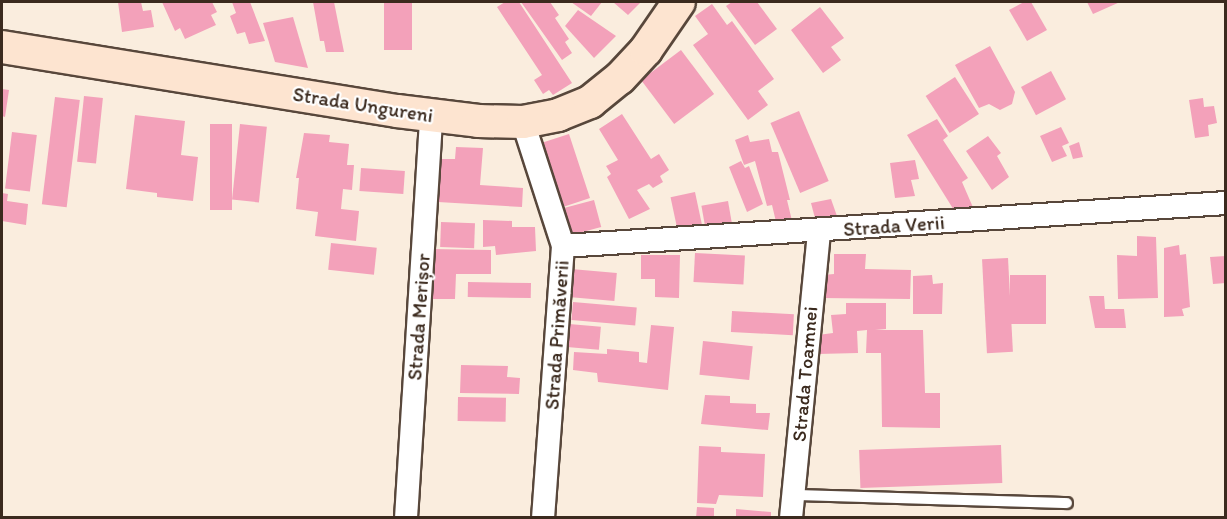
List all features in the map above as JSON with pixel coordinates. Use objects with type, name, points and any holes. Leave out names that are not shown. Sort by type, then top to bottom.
[{"type":"main road","name":"Strada Ungureni","points":[[2,47],[431,116],[501,123],[523,122],[558,115],[590,102],[620,78],[646,50],[679,2]]},
{"type":"street","name":"Strada Merișor","points":[[406,518],[431,116]]},
{"type":"street","name":"Strada Primăverii","points":[[523,122],[563,246],[543,518]]},
{"type":"street","name":"Strada Verii","points":[[563,246],[1226,203]]},
{"type":"street","name":"Strada Toamnei","points":[[792,506],[819,231]]},
{"type":"lane","points":[[792,506],[1067,503]]},
{"type":"building","points":[[118,2],[141,2],[143,11],[151,10],[154,27],[122,32]]},
{"type":"building","points":[[162,2],[212,2],[217,12],[211,15],[216,25],[185,39],[180,28],[175,31]]},
{"type":"building","points":[[232,2],[250,2],[265,41],[249,44],[245,32],[237,34],[230,16],[236,13]]},
{"type":"building","points":[[313,2],[334,2],[344,52],[326,52],[324,41],[320,41]]},
{"type":"building","points":[[384,2],[412,2],[412,50],[384,50]]},
{"type":"building","points":[[505,2],[519,2],[572,83],[553,95],[549,90],[543,94],[534,80],[542,75],[497,7]]},
{"type":"building","points":[[521,2],[550,2],[559,15],[555,18],[569,39],[565,42],[572,53],[562,60]]},
{"type":"building","points":[[571,2],[602,2],[591,16]]},
{"type":"building","points":[[613,2],[641,2],[628,15]]},
{"type":"building","points":[[732,2],[757,2],[777,29],[755,45],[726,6]]},
{"type":"building","points":[[1024,2],[1031,2],[1047,30],[1027,41],[1009,10]]},
{"type":"building","points":[[1087,2],[1120,2],[1093,14]]},
{"type":"building","points":[[712,4],[727,25],[732,21],[774,79],[758,91],[768,105],[748,120],[693,45],[708,34],[695,16]]},
{"type":"building","points":[[820,7],[844,38],[831,47],[841,60],[823,73],[791,30]]},
{"type":"building","points":[[578,10],[616,36],[594,58],[565,26]]},
{"type":"building","points":[[293,17],[308,68],[275,62],[263,23]]},
{"type":"building","points":[[990,46],[1015,92],[1012,104],[1000,110],[989,104],[979,108],[955,65]]},
{"type":"building","points":[[681,50],[714,94],[674,124],[641,80]]},
{"type":"building","points":[[1051,71],[1066,99],[1036,115],[1021,87]]},
{"type":"building","points":[[955,77],[979,114],[950,133],[926,96]]},
{"type":"building","points":[[2,89],[9,90],[5,117],[2,116]]},
{"type":"building","points":[[84,96],[103,98],[96,164],[77,162]]},
{"type":"building","points":[[55,97],[80,100],[67,207],[42,204]]},
{"type":"building","points":[[1203,98],[1204,107],[1214,106],[1217,123],[1208,125],[1209,136],[1195,138],[1189,100]]},
{"type":"building","points":[[799,111],[829,181],[800,193],[770,123]]},
{"type":"building","points":[[622,114],[651,159],[659,154],[669,170],[660,176],[663,182],[653,188],[649,184],[637,190],[650,209],[629,219],[607,177],[611,174],[606,166],[618,160],[599,129]]},
{"type":"building","points":[[135,115],[185,121],[181,155],[198,157],[193,201],[157,197],[157,193],[126,189]]},
{"type":"building","points":[[937,119],[948,136],[943,140],[968,178],[962,182],[975,212],[957,215],[907,135]]},
{"type":"building","points":[[210,124],[232,124],[232,210],[210,210]]},
{"type":"building","points":[[240,124],[267,127],[259,202],[232,200]]},
{"type":"building","points":[[1061,127],[1069,143],[1062,146],[1067,156],[1052,162],[1040,136]]},
{"type":"building","points":[[12,132],[37,135],[30,192],[5,189]]},
{"type":"building","points":[[304,133],[330,135],[329,142],[349,144],[347,165],[354,165],[352,190],[343,189],[341,209],[359,211],[356,241],[315,236],[318,212],[296,209],[299,178],[296,178]]},
{"type":"building","points":[[569,134],[590,198],[563,207],[555,180],[548,183],[535,145]]},
{"type":"building","points":[[748,135],[750,142],[769,139],[772,152],[778,152],[790,200],[787,200],[793,225],[777,226],[772,205],[767,206],[755,161],[744,165],[735,140]]},
{"type":"building","points":[[988,136],[1001,153],[997,156],[1009,177],[992,190],[966,151]]},
{"type":"building","points":[[1079,142],[1083,157],[1073,159],[1069,146]]},
{"type":"building","points":[[456,147],[483,148],[480,185],[523,188],[522,207],[438,202],[441,159],[455,159]]},
{"type":"building","points":[[915,160],[919,179],[911,180],[915,196],[895,198],[890,163]]},
{"type":"building","points":[[741,161],[745,168],[749,166],[763,204],[747,212],[729,167]]},
{"type":"building","points":[[361,168],[405,171],[403,194],[359,191]]},
{"type":"building","points":[[695,192],[702,224],[677,229],[671,197]]},
{"type":"building","points":[[2,193],[8,194],[7,201],[28,204],[26,225],[2,221]]},
{"type":"building","points":[[831,199],[838,219],[816,222],[811,203]]},
{"type":"building","points":[[594,200],[601,227],[569,236],[562,209]]},
{"type":"building","points":[[728,201],[732,223],[705,227],[701,206]]},
{"type":"building","points":[[483,220],[512,221],[512,227],[535,227],[536,251],[496,255],[495,246],[483,247]]},
{"type":"building","points":[[441,222],[475,223],[474,248],[440,247]]},
{"type":"building","points":[[1137,236],[1156,237],[1158,298],[1118,299],[1117,255],[1137,256]]},
{"type":"building","points":[[331,243],[377,248],[374,275],[328,270]]},
{"type":"building","points":[[1179,245],[1180,255],[1186,254],[1190,307],[1182,309],[1184,316],[1164,317],[1164,248]]},
{"type":"building","points":[[430,249],[491,250],[491,274],[456,274],[455,299],[429,299]]},
{"type":"building","points":[[695,253],[745,256],[743,285],[693,282]]},
{"type":"building","points":[[834,254],[866,254],[865,269],[911,270],[910,299],[821,298],[823,275],[834,274]]},
{"type":"building","points":[[641,255],[680,255],[679,298],[655,297],[655,279],[641,279]]},
{"type":"building","points":[[1226,256],[1226,283],[1213,284],[1210,257]]},
{"type":"building","points":[[1008,258],[1013,352],[987,353],[982,259]]},
{"type":"building","points":[[571,269],[617,273],[614,301],[569,297]]},
{"type":"building","points":[[932,275],[933,284],[943,283],[942,314],[913,314],[913,276]]},
{"type":"building","points":[[1010,275],[1046,275],[1046,324],[1010,324]]},
{"type":"building","points":[[468,282],[531,283],[531,298],[468,297]]},
{"type":"building","points":[[1089,296],[1104,296],[1105,309],[1124,309],[1126,328],[1095,328]]},
{"type":"building","points":[[573,302],[637,308],[635,326],[571,320]]},
{"type":"building","points":[[846,303],[886,303],[886,329],[875,330],[923,330],[925,393],[940,393],[940,428],[882,427],[881,353],[866,353],[867,330],[857,331],[858,353],[818,354],[818,335],[833,333],[831,315],[846,314]]},
{"type":"building","points":[[732,311],[794,314],[793,335],[731,332]]},
{"type":"building","points":[[569,324],[601,327],[599,350],[567,347]]},
{"type":"building","points":[[651,325],[674,327],[668,390],[598,382],[597,373],[573,370],[574,352],[607,354],[607,349],[639,352],[639,362],[647,363]]},
{"type":"building","points":[[703,341],[753,346],[749,380],[699,375]]},
{"type":"building","points":[[461,365],[508,366],[507,377],[520,378],[519,394],[460,393]]},
{"type":"building","points":[[705,395],[730,396],[730,403],[756,404],[756,413],[770,413],[768,430],[701,424]]},
{"type":"building","points":[[458,397],[506,398],[506,422],[458,421]]},
{"type":"building","points":[[1001,445],[1002,483],[860,488],[859,450]]},
{"type":"building","points":[[699,446],[721,447],[721,452],[765,454],[763,497],[719,495],[716,504],[697,503]]},
{"type":"building","points":[[697,507],[714,508],[714,518],[696,518]]},
{"type":"building","points":[[736,509],[771,512],[771,518],[736,518]]}]
